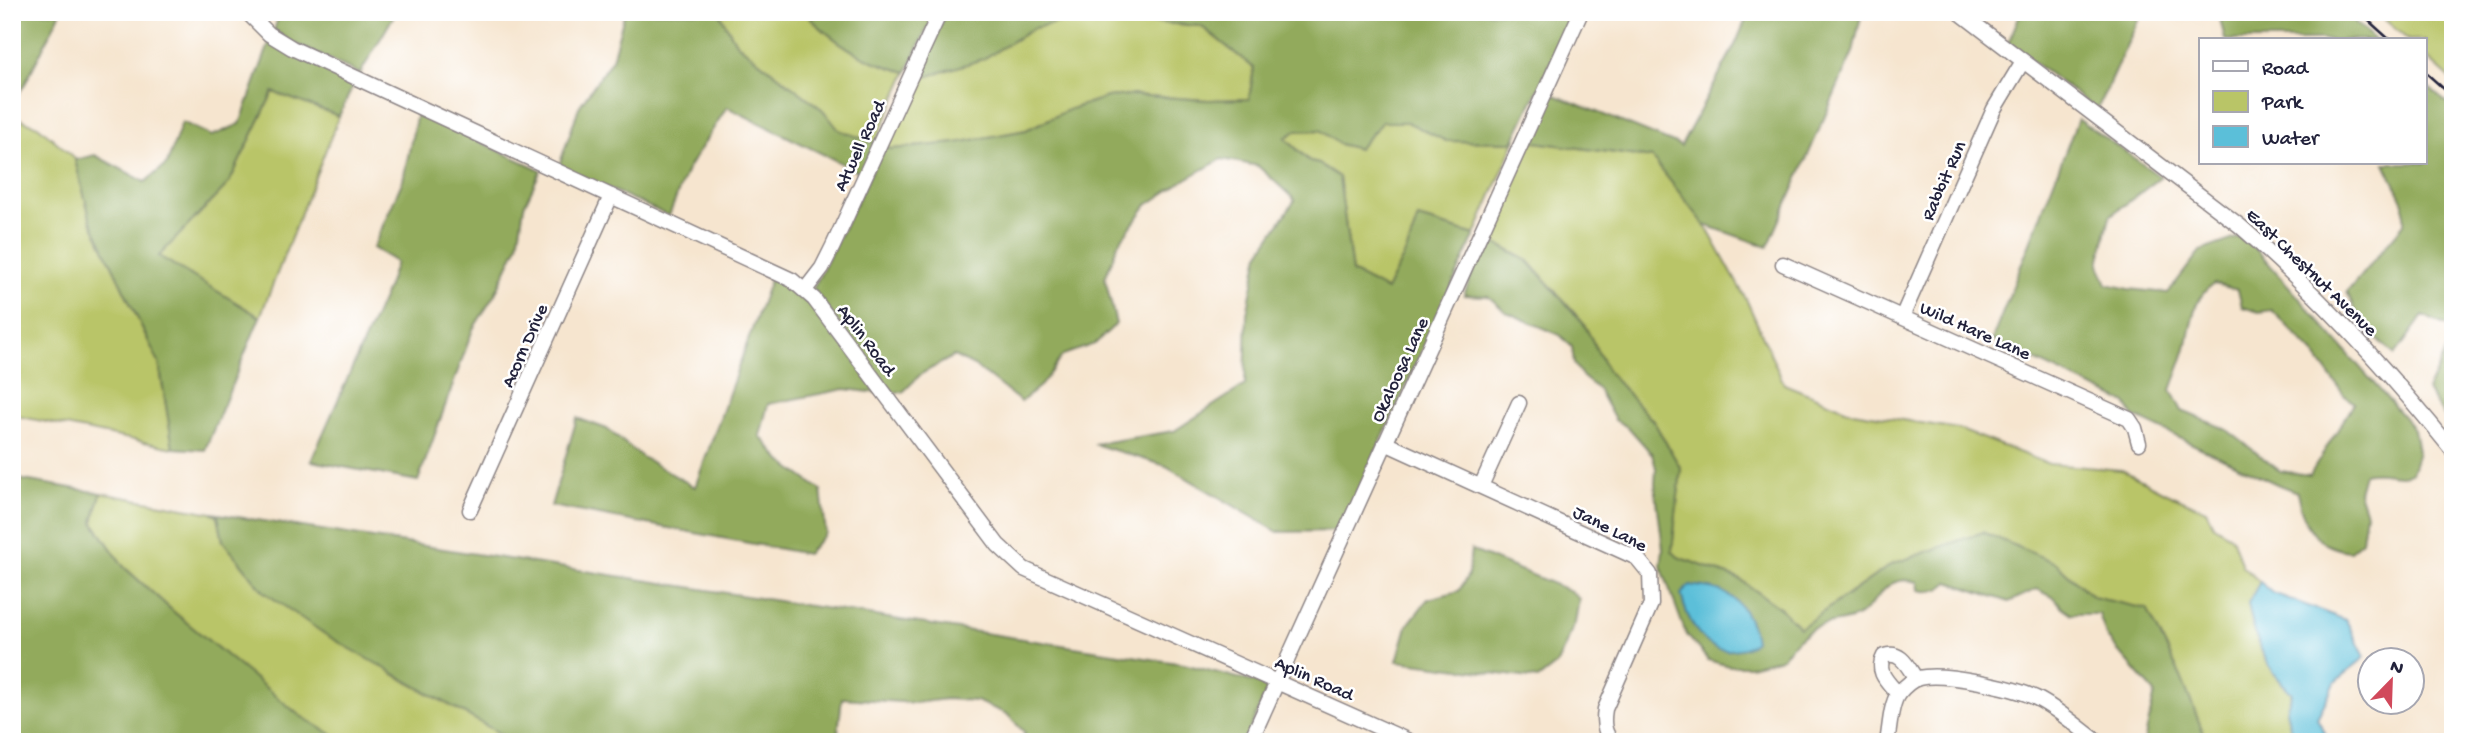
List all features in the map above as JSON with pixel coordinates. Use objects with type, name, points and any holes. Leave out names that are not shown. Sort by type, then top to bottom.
[{"type":"street","name":"Aplin Road","points":[[247,12],[270,34],[292,48],[792,280],[814,299],[986,529],[1011,558],[1034,575],[1410,742]]},
{"type":"street","name":"Atwell Road","points":[[806,290],[822,268],[833,246],[940,12]]},
{"type":"street","name":"Okaloosa Lane","points":[[1250,742],[1581,12]]},
{"type":"street","name":"East Chestnut Avenue","points":[[1959,12],[2240,226],[2276,257],[2367,350],[2453,451]]},
{"type":"street","name":"Rabbit Run","points":[[1902,317],[1994,108],[2023,61]]},
{"type":"street","name":"Acorn Drive","points":[[470,510],[611,196]]},
{"type":"street","name":"Wild Hare Lane","points":[[1783,264],[2129,419],[2139,443]]},
{"type":"street","points":[[1481,486],[1519,403]]},
{"type":"street","name":"Jane Lane","points":[[1385,443],[1637,558],[1650,574],[1651,604],[1605,709],[1606,732],[1613,742]]},
{"type":"street","points":[[1898,694],[1881,673],[1884,656],[1891,653],[1899,656],[1916,679]]},
{"type":"street","points":[[1887,742],[1898,694],[1916,679],[1938,676],[2015,690],[2048,704],[2098,742]]},
{"type":"green space","points":[[12,12],[61,12],[24,86],[12,102]]},
{"type":"green space","points":[[280,12],[396,12],[360,74],[294,43],[274,30]]},
{"type":"green space","points":[[625,12],[719,12],[736,43],[823,110],[839,130],[875,143],[861,173],[727,107],[687,170],[669,216],[559,166],[579,107],[612,59]]},
{"type":"green space","points":[[719,12],[804,12],[851,50],[877,63],[907,72],[875,143],[839,131],[823,110],[736,43]]},
{"type":"green space","points":[[804,12],[935,12],[907,72],[851,50]]},
{"type":"green space","points":[[946,12],[1575,12],[1513,142],[1446,141],[1407,122],[1382,122],[1358,149],[1339,144],[1320,130],[1296,131],[1285,138],[1310,162],[1319,164],[1339,177],[1352,272],[1386,290],[1406,252],[1418,218],[1475,235],[1340,531],[1278,532],[1166,466],[1094,444],[1174,431],[1245,385],[1247,313],[1259,254],[1295,200],[1258,166],[1222,159],[1147,205],[1118,244],[1105,278],[1116,324],[1095,344],[1063,355],[1041,385],[1021,402],[976,367],[954,356],[921,374],[903,392],[891,392],[813,289],[884,146],[891,149],[956,143],[1026,130],[1068,110],[1107,97],[1132,95],[1208,100],[1249,99],[1254,68],[1201,26],[1081,17],[1034,28],[983,59],[926,77],[917,75]]},
{"type":"green space","points":[[1749,12],[1862,12],[1853,52],[1768,247],[1705,225],[1652,158],[1528,141],[1550,93],[1681,146],[1736,43]]},
{"type":"green space","points":[[2021,12],[2142,12],[2097,110],[2008,43]]},
{"type":"green space","points":[[2215,12],[2344,12],[2373,38],[2225,38],[2219,14]]},
{"type":"green space","points":[[2376,12],[2453,12],[2453,81],[2426,57],[2426,38],[2406,38]]},
{"type":"green space","points":[[1082,17],[1201,26],[1254,68],[1249,99],[1208,100],[1132,95],[1107,97],[1068,110],[1026,130],[956,143],[891,149],[884,146],[917,75],[983,59],[1034,28]]},
{"type":"green space","points":[[270,41],[354,84],[339,116],[273,92],[229,183],[159,256],[260,317],[205,450],[173,448],[159,363],[91,221],[75,160],[95,155],[145,182],[167,164],[182,122],[212,136],[240,124]]},
{"type":"green space","points":[[2426,85],[2453,109],[2453,429],[2427,391],[2446,350],[2450,327],[2423,316],[2395,355],[2361,325],[2347,292],[2404,224],[2404,203],[2385,164],[2426,164]]},
{"type":"green space","points":[[273,92],[339,116],[260,317],[158,256],[229,183]]},
{"type":"green space","points":[[417,113],[541,170],[524,206],[518,245],[495,294],[473,329],[418,481],[311,461],[387,289],[396,262],[373,248],[403,180]]},
{"type":"green space","points":[[12,116],[38,126],[74,157],[91,221],[159,363],[173,448],[12,415]]},
{"type":"green space","points":[[2078,119],[2161,177],[2110,216],[2099,264],[2107,284],[2168,293],[2200,251],[2239,237],[2258,251],[2414,429],[2418,452],[2411,473],[2364,474],[2359,492],[2366,513],[2362,541],[2350,551],[2338,549],[2319,539],[2307,524],[2297,492],[2133,416],[2126,403],[1992,340]],"holes":[[[2214,284],[2238,290],[2242,307],[2259,312],[2272,310],[2316,356],[2344,395],[2354,403],[2310,475],[2280,471],[2226,429],[2182,411],[2171,390],[2201,296]]]},
{"type":"green space","points":[[1382,122],[1408,122],[1446,141],[1513,142],[1516,139],[1475,235],[1418,218],[1407,252],[1386,291],[1352,272],[1339,177],[1311,162],[1285,138],[1295,131],[1320,130],[1339,144],[1358,149]]},
{"type":"green space","points":[[1528,141],[1652,158],[1705,225],[1747,301],[1784,384],[1853,412],[1958,429],[2049,464],[2122,470],[2206,510],[2214,526],[2232,537],[2242,566],[2260,582],[2248,603],[2262,652],[2274,673],[2292,693],[2286,711],[2294,742],[2207,742],[2181,677],[2147,609],[2093,597],[2056,563],[1892,564],[1800,628],[1780,608],[1739,579],[1678,557],[1672,551],[1681,469],[1654,422],[1608,372],[1584,324],[1529,261],[1485,238]]},
{"type":"green space","points":[[1485,238],[1528,261],[1584,324],[1608,372],[1654,422],[1681,469],[1672,551],[1678,557],[1739,579],[1780,608],[1800,628],[1892,564],[1983,532],[2056,563],[2093,597],[2147,609],[2181,677],[2207,742],[2144,742],[2155,693],[2107,638],[2099,614],[2072,614],[2055,598],[2037,589],[2009,602],[1949,582],[1939,589],[1927,591],[1919,590],[1918,582],[1896,582],[1856,617],[1809,631],[1796,641],[1782,658],[1750,666],[1729,666],[1708,660],[1686,634],[1661,566],[1663,549],[1655,484],[1656,468],[1652,454],[1629,428],[1615,420],[1598,389],[1583,377],[1574,364],[1572,347],[1560,335],[1506,312],[1488,296],[1464,295]]},
{"type":"green space","points":[[771,277],[804,298],[818,312],[877,393],[845,389],[768,404],[760,436],[781,461],[821,490],[826,533],[807,554],[551,506],[577,418],[607,429],[642,457],[695,487]]},
{"type":"green space","points":[[12,478],[101,493],[93,522],[124,567],[175,613],[299,715],[345,742],[12,742]]},
{"type":"green space","points":[[101,493],[218,516],[223,541],[395,675],[515,742],[345,742],[299,716],[124,567],[93,522]]},
{"type":"green space","points":[[212,513],[1184,664],[1269,686],[1244,742],[1021,742],[1025,733],[1007,714],[976,701],[946,699],[915,703],[842,698],[837,742],[515,742],[326,635],[264,592],[223,541],[218,516]]},
{"type":"green space","points":[[1471,550],[1571,591],[1579,599],[1575,623],[1557,664],[1538,679],[1397,661],[1407,626],[1428,599],[1459,591],[1468,575]]},
{"type":"water","points":[[2260,582],[2273,593],[2346,620],[2359,646],[2356,646],[2356,665],[2335,683],[2317,718],[2330,742],[2294,742],[2286,710],[2292,693],[2274,673],[2262,652],[2248,603]]},
{"type":"water","points":[[1690,585],[1719,590],[1736,601],[1749,619],[1755,641],[1744,648],[1731,650],[1712,646],[1704,640],[1687,613],[1681,594]]},
{"type":"railway","points":[[2359,12],[2388,38]]},
{"type":"railway","points":[[2426,73],[2453,97]]}]
